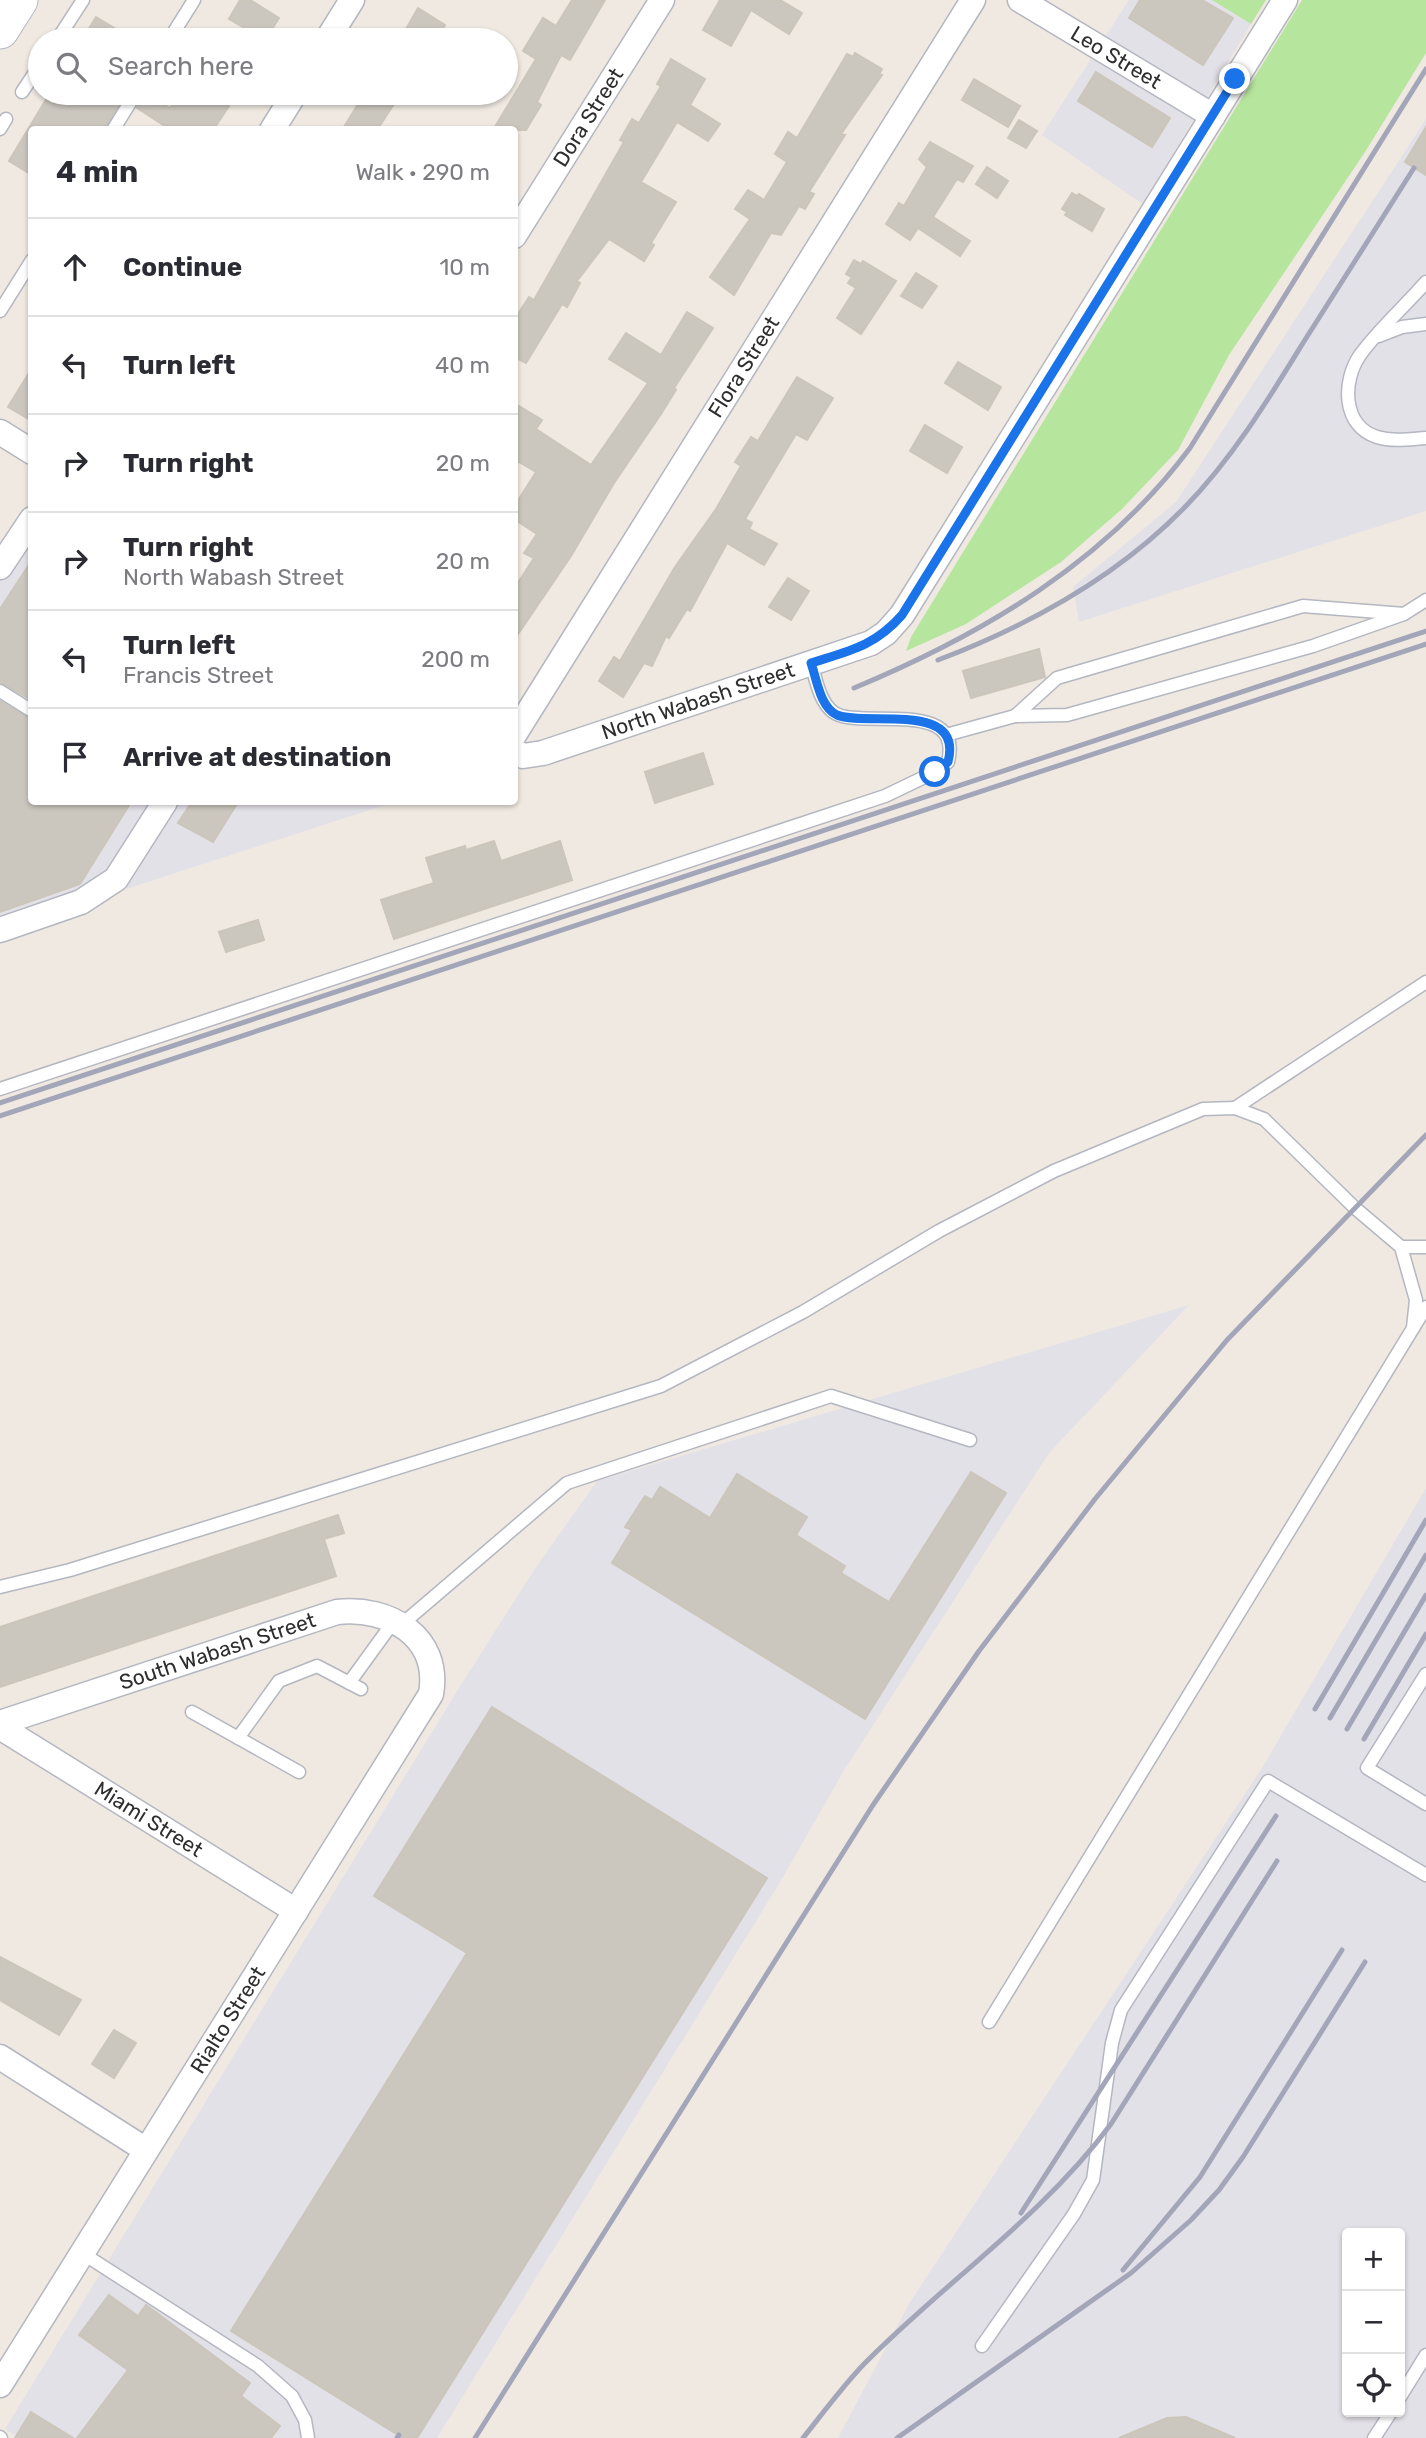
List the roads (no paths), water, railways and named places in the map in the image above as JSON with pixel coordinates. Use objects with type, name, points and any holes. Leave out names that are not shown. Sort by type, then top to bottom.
[{"type":"main road","points":[[0,30],[19,0]]},
{"type":"street","points":[[334,28],[352,0]]},
{"type":"street","name":"Dora Street","points":[[518,230],[662,0]]},
{"type":"street","name":"Flora Street","points":[[518,729],[973,0]]},
{"type":"street","name":"Leo Street","points":[[1020,0],[1213,116]]},
{"type":"street","points":[[1213,116],[1285,0]]},
{"type":"street","points":[[274,126],[288,105]]},
{"type":"street","name":"North Wabash Street","points":[[518,753],[523,756],[543,753],[871,643],[880,637],[902,615],[1213,116]]},
{"type":"street","points":[[0,432],[28,450]]},
{"type":"street","points":[[0,567],[28,525]]},
{"type":"street","points":[[0,930],[92,897],[116,879],[163,805]]},
{"type":"street","name":"South Wabash Street","points":[[0,1725],[337,1612],[369,1612],[397,1623],[426,1650]]},
{"type":"street","name":"Rialto Street","points":[[0,2385],[431,1694],[433,1666],[426,1650]]},
{"type":"street","name":"Miami Street","points":[[0,1725],[296,1911]]},
{"type":"street","points":[[0,2057],[146,2150]]},
{"type":"lane","points":[[65,28],[83,0]]},
{"type":"lane","points":[[176,28],[194,0]]},
{"type":"lane","points":[[22,92],[28,83]]},
{"type":"lane","points":[[115,126],[129,105]]},
{"type":"lane","points":[[0,311],[28,266]]},
{"type":"lane","points":[[1426,282],[1360,354],[1347,398],[1352,415],[1360,427],[1374,436],[1391,440],[1426,438]]},
{"type":"lane","points":[[1377,337],[1402,327],[1426,324]]},
{"type":"lane","points":[[946,735],[1015,716],[1067,715],[1313,646],[1404,614],[1426,600]]},
{"type":"lane","points":[[1015,716],[1056,678],[1303,606],[1404,614]]},
{"type":"lane","points":[[0,1089],[885,796],[935,772],[948,762],[950,744],[946,735],[922,721],[837,715],[825,703],[811,663]]},
{"type":"lane","points":[[0,691],[28,708]]},
{"type":"lane","points":[[1235,1108],[1426,982]]},
{"type":"lane","points":[[0,1587],[71,1570],[661,1386],[803,1312],[939,1231],[1054,1171],[1203,1109],[1235,1108],[1265,1119],[1371,1223],[1401,1247],[1416,1300],[1413,1328]]},
{"type":"lane","points":[[1401,1247],[1426,1247]]},
{"type":"lane","points":[[989,2022],[1426,1307]]},
{"type":"lane","points":[[349,1683],[397,1623],[567,1483],[831,1396],[970,1440]]},
{"type":"lane","points":[[238,1738],[279,1681],[317,1666],[361,1689]]},
{"type":"lane","points":[[1426,1674],[1367,1769],[1426,1804]]},
{"type":"lane","points":[[192,1712],[299,1772]]},
{"type":"lane","points":[[982,2346],[1074,2214],[1093,2180],[1112,2043],[1121,2010],[1268,1781],[1426,1875]]},
{"type":"lane","points":[[82,2253],[258,2366],[292,2396],[305,2420],[307,2438]]},
{"type":"lane","points":[[1405,2389],[1426,2355]]},
{"type":"lane","points":[[1374,2438],[1388,2417]]},
{"type":"railway","points":[[854,688],[949,644],[1039,590],[1081,560],[1120,526],[1156,489],[1190,448],[1426,69]]},
{"type":"railway","points":[[938,660],[1006,631],[1070,597],[1130,556],[1185,507],[1218,469],[1248,428],[1414,168]]},
{"type":"railway","points":[[0,1103],[1426,631]]},
{"type":"railway","points":[[0,1116],[1426,644]]},
{"type":"railway","points":[[475,2438],[873,1805],[979,1651],[1095,1499],[1227,1340],[1426,1135]]},
{"type":"railway","points":[[1315,1709],[1426,1520]]},
{"type":"railway","points":[[1330,1718],[1426,1555]]},
{"type":"railway","points":[[1347,1729],[1426,1595]]},
{"type":"railway","points":[[1364,1739],[1426,1634]]},
{"type":"railway","points":[[1021,2213],[1276,1816]]},
{"type":"railway","points":[[803,2438],[864,2364],[1024,2219],[1084,2158],[1111,2124],[1277,1861]]},
{"type":"railway","points":[[1123,2270],[1200,2177],[1342,1950]]},
{"type":"railway","points":[[897,2438],[1131,2273],[1191,2220],[1219,2190],[1243,2157],[1365,1962]]}]
